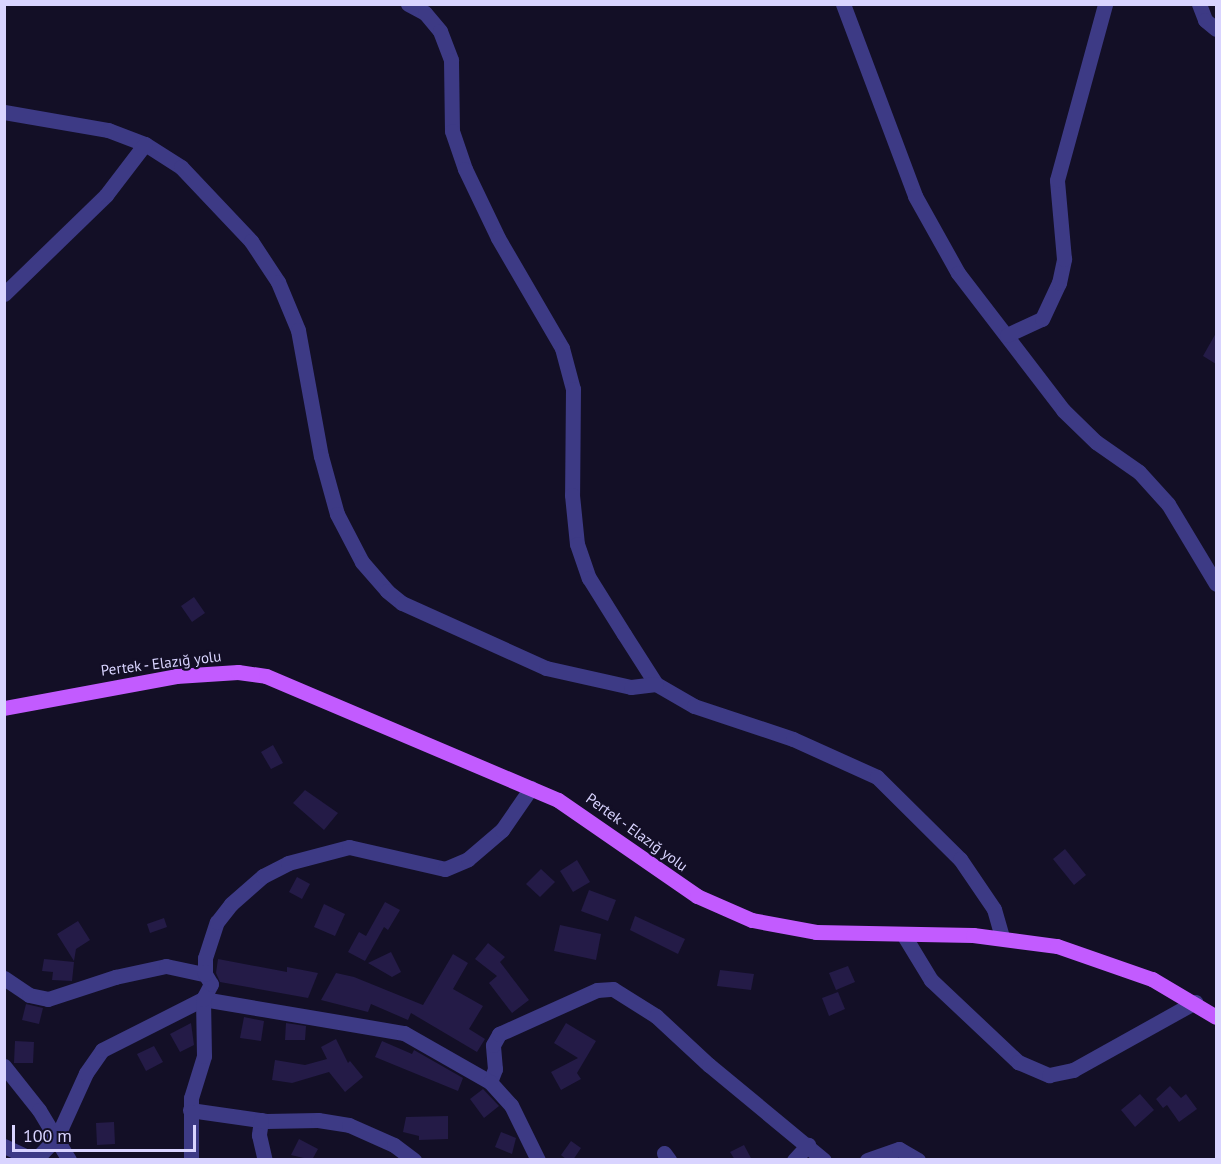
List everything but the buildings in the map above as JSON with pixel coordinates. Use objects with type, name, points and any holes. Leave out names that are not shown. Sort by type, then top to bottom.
[{"type":"main road","name":"Pertek - Elazığ yolu","points":[[4,708],[176,676],[238,672],[266,676],[531,788],[580,812],[670,879],[725,910],[788,928],[1002,937],[1057,946],[1107,960],[1195,1002],[1216,1017]]},
{"type":"street","points":[[408,4],[425,13],[440,31],[451,60],[452,131],[465,170],[498,238],[562,348],[573,389],[572,495],[578,544],[589,578],[656,684],[694,706],[793,740],[877,777],[960,859],[994,909],[1002,937]]},
{"type":"street","points":[[843,4],[915,196],[958,273],[1076,425],[1139,472],[1168,504],[1185,526],[1216,584]]},
{"type":"street","points":[[1007,335],[1042,319],[1059,283],[1064,258],[1057,180],[1106,4]]},
{"type":"street","points":[[1199,4],[1205,20],[1216,29]]},
{"type":"street","points":[[4,112],[108,130],[145,144],[180,168],[251,241],[278,282],[298,330],[321,456],[336,514],[352,547],[374,577],[402,603],[504,652],[546,668],[631,687],[656,684]]},
{"type":"street","points":[[4,294],[106,195],[145,144]]},
{"type":"street","points":[[191,1160],[190,1110],[204,1056],[203,999],[211,984],[205,974],[208,942],[217,922],[263,876],[315,853],[349,847],[445,869],[468,859],[502,830],[531,788]]},
{"type":"street","points":[[903,933],[931,980],[1018,1062],[1049,1074],[1073,1070],[1195,1002]]},
{"type":"street","points":[[4,978],[28,995],[48,999],[115,977],[166,966],[205,974]]},
{"type":"street","points":[[490,1082],[495,1069],[493,1045],[500,1034],[597,990],[613,989],[656,1016],[709,1065],[824,1160]]},
{"type":"street","points":[[4,1146],[34,1160],[57,1137],[86,1073],[102,1050],[203,999],[392,1029],[490,1082],[511,1105],[530,1156]]},
{"type":"street","points":[[4,1066],[57,1137],[69,1160]]},
{"type":"street","points":[[190,1110],[261,1120],[318,1120],[349,1125],[394,1144],[412,1159]]},
{"type":"street","points":[[261,1120],[259,1135],[265,1160]]},
{"type":"street","points":[[794,1160],[808,1145]]},
{"type":"street","points":[[867,1160],[899,1149],[918,1160]]}]
